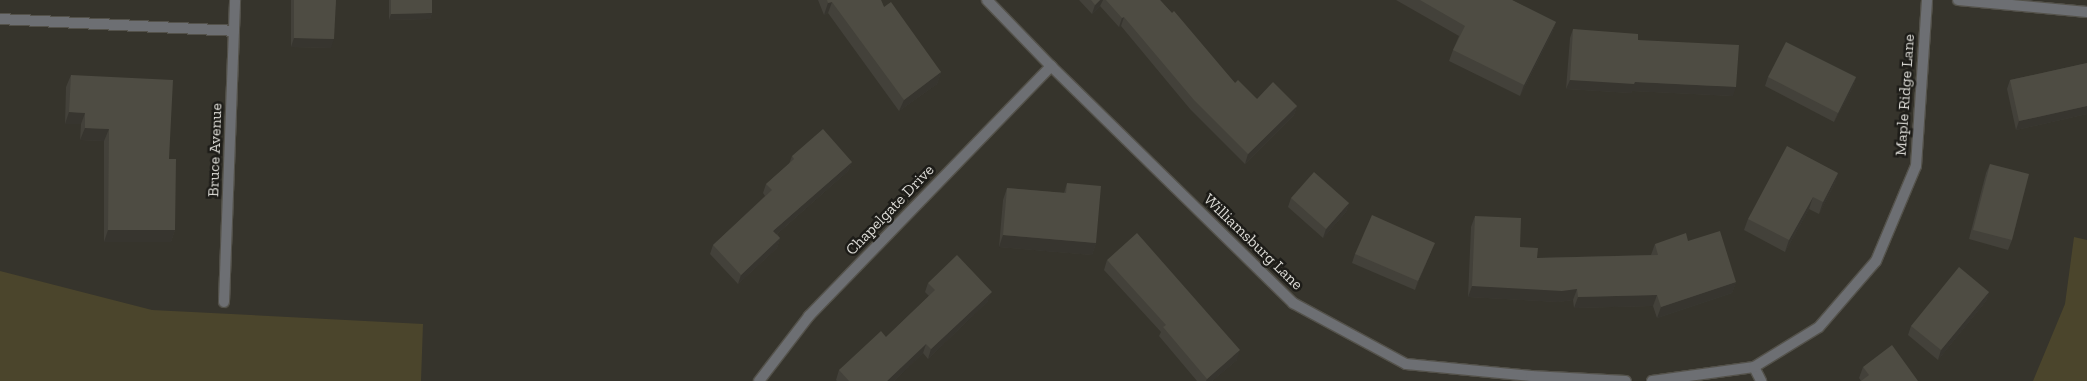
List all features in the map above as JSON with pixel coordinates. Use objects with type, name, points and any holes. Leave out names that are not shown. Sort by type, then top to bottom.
[{"type":"street","name":"Bruce Avenue","points":[[224,302],[235,0]]},
{"type":"street","name":"Williamsburg Lane","points":[[987,0],[1050,66],[1293,303],[1406,364],[1531,376],[1626,381]]},
{"type":"street","name":"Maple Ridge Lane","points":[[1754,367],[1819,327],[1876,261],[1916,166],[1926,0]]},
{"type":"street","points":[[1958,0],[2087,12]]},
{"type":"street","points":[[0,19],[234,31]]},
{"type":"street","name":"Chapelgate Drive","points":[[759,381],[809,316],[1050,66]]},
{"type":"street","points":[[1652,381],[1754,367],[1761,381]]},
{"type":"shaded area","points":[[2074,237],[2087,240],[2087,381],[2033,381],[2065,304]]},
{"type":"shaded area","points":[[0,271],[152,310],[423,324],[421,381],[0,381]]},
{"type":"building","points":[[294,0],[336,0],[334,39],[294,38]]},
{"type":"building","points":[[391,0],[432,0],[432,13],[391,14]]},
{"type":"building","points":[[827,0],[881,0],[884,7],[891,2],[941,72],[904,100],[832,2],[828,3]]},
{"type":"building","points":[[1091,0],[1100,0],[1095,5]]},
{"type":"building","points":[[1106,0],[1160,0],[1172,13],[1174,11],[1235,83],[1238,80],[1257,99],[1273,82],[1297,106],[1248,154],[1194,100],[1124,17],[1122,18]]},
{"type":"building","points":[[1420,0],[1512,0],[1556,22],[1524,85],[1453,50],[1465,26]]},
{"type":"building","points":[[1573,29],[1638,34],[1638,40],[1739,45],[1736,87],[1570,80]]},
{"type":"building","points":[[1786,42],[1856,77],[1838,113],[1768,77]]},
{"type":"building","points":[[2087,63],[2087,106],[2019,121],[2010,80]]},
{"type":"building","points":[[71,75],[173,80],[169,159],[176,159],[175,230],[108,230],[109,129],[85,128],[85,113],[69,112]]},
{"type":"building","points":[[823,129],[852,162],[773,231],[780,238],[741,275],[713,245],[772,190],[766,184],[794,159],[792,156]]},
{"type":"building","points":[[1787,146],[1838,173],[1823,202],[1813,197],[1789,240],[1748,219]]},
{"type":"building","points":[[1990,164],[2029,174],[2012,240],[1973,230]]},
{"type":"building","points":[[1314,172],[1349,203],[1326,229],[1291,198]]},
{"type":"building","points":[[1067,183],[1101,186],[1096,243],[1003,235],[1007,188],[1066,193]]},
{"type":"building","points":[[1372,215],[1435,243],[1418,281],[1355,254]]},
{"type":"building","points":[[1475,216],[1521,218],[1520,247],[1538,248],[1537,258],[1658,255],[1655,244],[1686,233],[1688,241],[1720,231],[1736,282],[1661,307],[1657,295],[1578,297],[1577,289],[1562,291],[1472,286]]},
{"type":"building","points":[[1137,233],[1240,350],[1207,379],[1163,327],[1166,325],[1107,260]]},
{"type":"building","points":[[957,255],[992,292],[931,349],[926,344],[887,381],[849,381],[839,370],[881,331],[886,337],[935,290],[928,283]]},
{"type":"building","points":[[1959,267],[1989,292],[1941,350],[1911,326]]},
{"type":"building","points":[[1892,345],[1918,381],[1861,381],[1869,375],[1863,367]]}]
